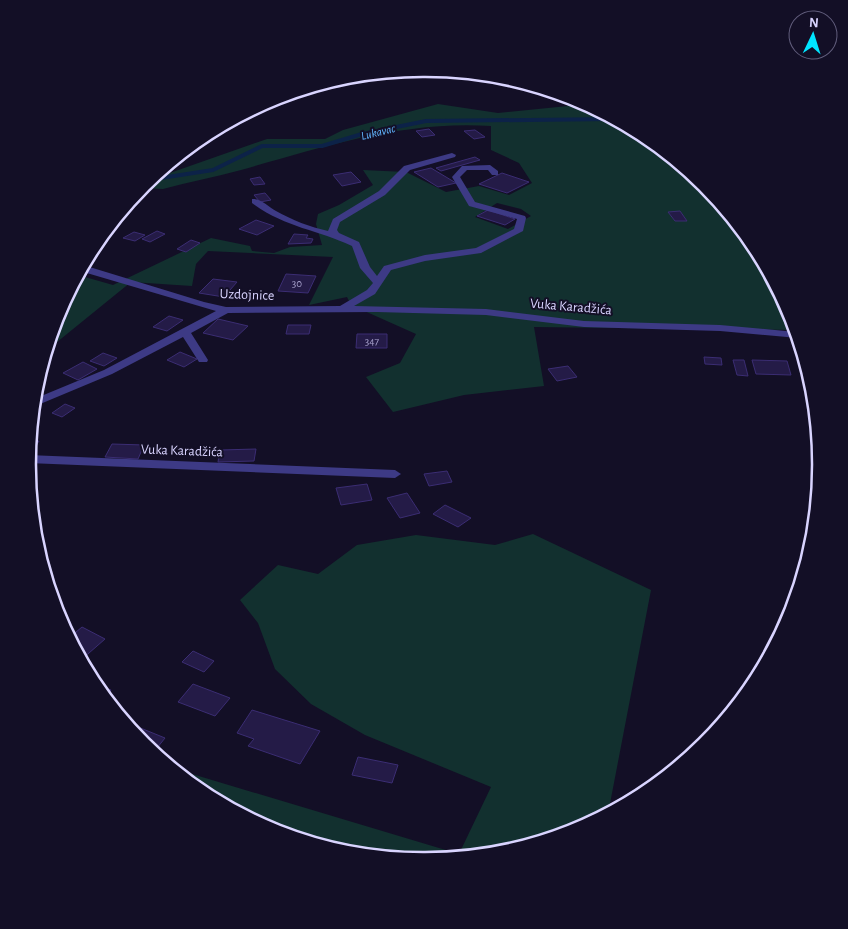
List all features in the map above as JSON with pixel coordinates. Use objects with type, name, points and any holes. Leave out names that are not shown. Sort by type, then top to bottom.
[{"type":"street","points":[[336,235],[332,230],[336,221],[382,193],[407,168],[452,155]]},
{"type":"street","name":"Uzdojnice","points":[[89,270],[202,305],[226,310],[342,309],[371,292],[387,268],[425,258],[478,251],[518,231],[522,218],[472,204],[456,177],[465,168],[490,167],[495,173]]},
{"type":"street","points":[[255,201],[272,214],[320,232],[336,235],[356,244],[366,268],[378,283]]},
{"type":"street","name":"Vuka Karadžića","points":[[342,309],[486,312],[584,324],[720,328],[789,335]]},
{"type":"street","points":[[42,400],[108,372],[226,310]]},
{"type":"street","points":[[185,332],[203,360]]},
{"type":"street","name":"Vuka Karadžića","points":[[36,459],[395,474]]},
{"type":"green space","points":[[438,104],[498,113],[573,106],[639,142],[680,173],[698,190],[732,228],[746,249],[772,293],[787,330],[534,327],[544,386],[464,395],[393,412],[366,377],[400,363],[416,334],[351,305],[347,297],[309,305],[333,257],[208,251],[196,264],[192,286],[131,282],[56,343],[76,293],[85,277],[113,285],[211,238],[250,246],[252,251],[274,253],[290,247],[322,245],[316,224],[318,214],[339,205],[373,185],[363,170],[406,172],[446,192],[479,186],[509,195],[532,183],[519,163],[491,150],[491,126],[459,125],[427,127],[364,137],[231,173],[163,189],[152,188],[167,174],[267,139],[325,139],[343,130]],"holes":[[[497,203],[521,209],[531,216],[508,229],[475,217]]]},
{"type":"green space","points":[[533,534],[651,590],[610,804],[549,832],[500,845],[461,850],[491,787],[365,735],[311,704],[275,669],[258,623],[240,600],[278,565],[318,574],[357,545],[416,535],[495,545]]},
{"type":"green space","points":[[190,773],[449,851],[424,852],[373,849],[348,845],[299,832],[276,823],[230,800]]},
{"type":"building","points":[[429,129],[435,135],[422,137],[416,131]]},
{"type":"building","points":[[475,130],[485,137],[474,139],[464,131]]},
{"type":"building","points":[[475,157],[480,160],[441,171],[436,168]]},
{"type":"building","points":[[431,168],[456,183],[438,187],[414,172]]},
{"type":"building","points":[[351,172],[361,182],[342,186],[333,175]]},
{"type":"building","points":[[502,173],[529,182],[507,193],[479,184]]},
{"type":"building","points":[[260,177],[265,184],[254,185],[250,179]]},
{"type":"building","points":[[265,193],[271,200],[260,202],[254,195]]},
{"type":"building","points":[[488,210],[515,219],[505,225],[477,216]]},
{"type":"building","points":[[680,211],[687,221],[675,221],[668,212]]},
{"type":"building","points":[[256,220],[274,226],[257,235],[239,229]]},
{"type":"building","points":[[157,231],[165,234],[150,242],[142,239]]},
{"type":"building","points":[[134,232],[145,235],[135,241],[123,238]]},
{"type":"building","points":[[294,234],[308,235],[306,238],[313,239],[311,243],[288,244]]},
{"type":"building","points":[[191,240],[200,243],[186,252],[177,249]]},
{"type":"building","points":[[286,274],[316,276],[308,293],[278,291]]},
{"type":"building","points":[[213,279],[237,282],[224,297],[199,293]]},
{"type":"building","points":[[169,316],[183,320],[167,331],[153,327]]},
{"type":"building","points":[[218,319],[248,326],[233,340],[203,333]]},
{"type":"building","points":[[288,325],[311,325],[309,334],[286,334]]},
{"type":"building","points":[[357,334],[387,334],[387,348],[356,348]]},
{"type":"building","points":[[180,352],[197,359],[184,367],[167,360]]},
{"type":"building","points":[[103,353],[117,358],[104,366],[90,361]]},
{"type":"building","points":[[704,357],[721,358],[722,365],[705,364]]},
{"type":"building","points":[[733,360],[744,360],[748,376],[737,375]]},
{"type":"building","points":[[752,360],[787,361],[791,375],[756,374]]},
{"type":"building","points":[[83,362],[97,369],[78,380],[63,373]]},
{"type":"building","points":[[568,366],[577,377],[557,381],[548,369]]},
{"type":"building","points":[[65,404],[75,408],[62,417],[52,413]]},
{"type":"building","points":[[112,444],[144,445],[138,459],[105,457]]},
{"type":"building","points":[[256,449],[254,461],[218,462],[220,450]]},
{"type":"building","points":[[447,471],[452,482],[429,486],[424,474]]},
{"type":"building","points":[[367,484],[372,500],[341,505],[336,488]]},
{"type":"building","points":[[407,493],[420,513],[400,518],[387,498]]},
{"type":"building","points":[[445,505],[471,518],[458,527],[433,514]]},
{"type":"building","points":[[82,627],[105,639],[86,655],[75,633]]},
{"type":"building","points":[[193,651],[214,661],[204,672],[182,662]]},
{"type":"building","points":[[193,684],[230,698],[215,716],[178,702]]},
{"type":"building","points":[[252,710],[320,731],[300,764],[248,746],[254,739],[237,733]]},
{"type":"building","points":[[139,727],[165,738],[158,747]]},
{"type":"building","points":[[358,757],[398,765],[392,783],[352,775]]},
{"type":"waterway","name":"Lukavac","points":[[163,178],[213,170],[262,146],[322,146],[362,134],[426,121],[599,119]]}]
